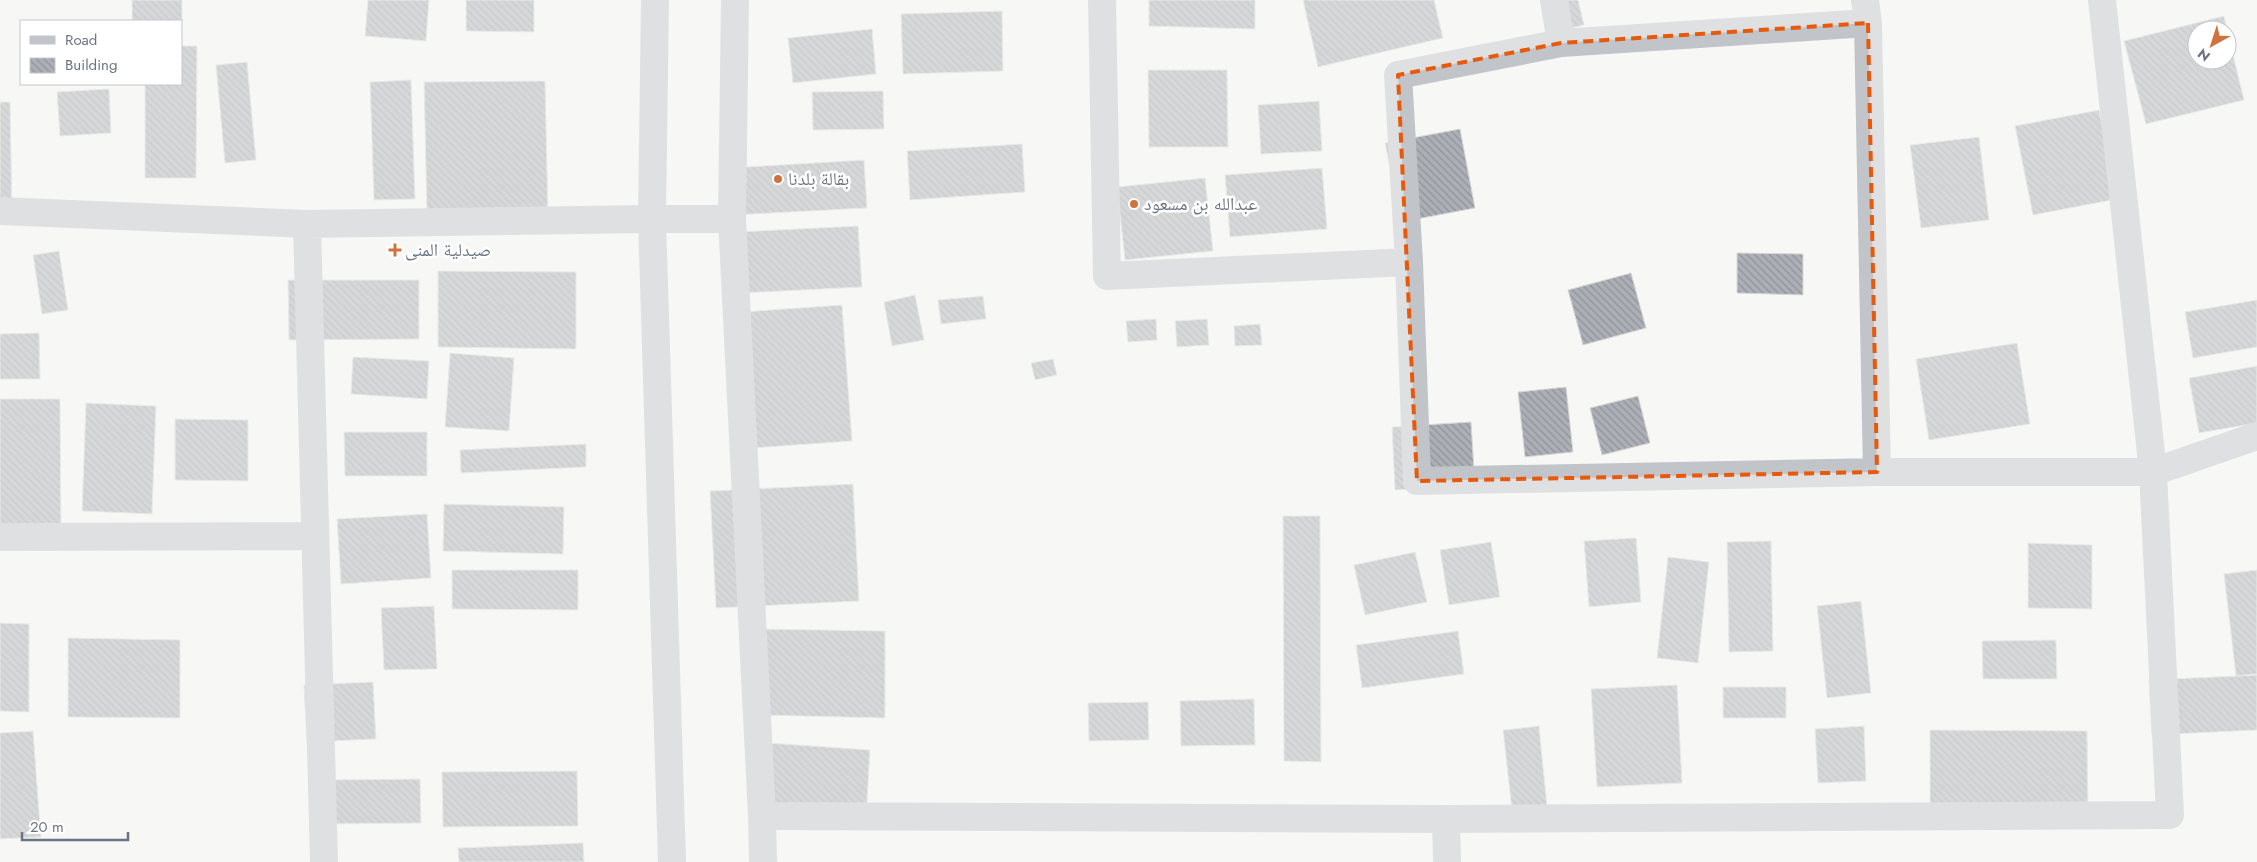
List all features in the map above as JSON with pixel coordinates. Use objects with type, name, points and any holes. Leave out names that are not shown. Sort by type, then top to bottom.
[{"type":"street","points":[[655,0],[652,220],[672,862]]},
{"type":"street","points":[[735,0],[732,219],[763,862]]},
{"type":"street","points":[[1102,0],[1107,276],[1409,262]]},
{"type":"street","points":[[1554,0],[1561,43]]},
{"type":"street","points":[[762,816],[1446,819],[2170,815],[2153,472],[2102,0]]},
{"type":"street","points":[[1877,472],[1866,12],[1561,43],[1398,75],[1409,262],[1417,481],[1877,472],[2153,472],[2257,436]]},
{"type":"street","points":[[0,211],[307,224],[732,219]]},
{"type":"street","points":[[307,224],[324,862]]},
{"type":"street","points":[[0,537],[315,536]]},
{"type":"street","points":[[1446,819],[1447,862]]},
{"type":"highlighted area","points":[[1868,23],[1877,472],[1417,481],[1398,75],[1561,43]]},
{"type":"building","points":[[132,0],[182,0],[182,20],[132,20]]},
{"type":"building","points":[[368,0],[429,0],[426,41],[365,36]]},
{"type":"building","points":[[466,0],[534,0],[534,32],[466,31]]},
{"type":"building","points":[[1149,0],[1255,0],[1255,29],[1149,26]]},
{"type":"building","points":[[1303,0],[1434,0],[1443,38],[1318,67]]},
{"type":"building","points":[[1546,0],[1578,0],[1584,25],[1554,32]]},
{"type":"building","points":[[1002,11],[1003,71],[903,74],[901,14]]},
{"type":"building","points":[[2224,16],[2225,20],[2208,20]]},
{"type":"building","points":[[2187,25],[2187,70],[2237,70],[2244,100],[2146,124],[2124,41]]},
{"type":"building","points":[[872,29],[876,74],[793,83],[788,38]]},
{"type":"building","points":[[182,46],[197,46],[196,178],[145,178],[145,85],[182,85]]},
{"type":"building","points":[[247,62],[256,160],[225,163],[216,65]]},
{"type":"building","points":[[1148,70],[1227,70],[1228,147],[1149,147]]},
{"type":"building","points":[[411,80],[415,199],[374,200],[370,82]]},
{"type":"building","points":[[545,81],[548,214],[427,216],[424,82]]},
{"type":"building","points":[[109,89],[111,133],[60,136],[57,92]]},
{"type":"building","points":[[883,91],[884,129],[813,130],[812,92]]},
{"type":"building","points":[[1319,101],[1322,151],[1261,154],[1258,105]]},
{"type":"building","points":[[0,102],[10,102],[12,211],[0,211]]},
{"type":"building","points":[[2099,110],[2117,199],[2033,215],[2015,126]]},
{"type":"building","points":[[1460,129],[1475,208],[1401,222],[1385,143]]},
{"type":"building","points":[[1979,137],[1989,220],[1921,228],[1910,145]]},
{"type":"building","points":[[1022,144],[1025,192],[910,200],[907,151]]},
{"type":"building","points":[[864,160],[867,208],[733,215],[730,168]]},
{"type":"building","points":[[1322,168],[1327,229],[1230,237],[1225,175]]},
{"type":"building","points":[[1205,178],[1213,251],[1125,260],[1117,187]]},
{"type":"building","points":[[858,226],[862,287],[741,293],[737,232]]},
{"type":"building","points":[[59,251],[68,310],[42,314],[33,255]]},
{"type":"building","points":[[1737,253],[1803,254],[1803,295],[1737,293]]},
{"type":"building","points":[[438,271],[576,272],[576,349],[438,347]]},
{"type":"building","points":[[1631,273],[1646,328],[1583,345],[1568,290]]},
{"type":"building","points":[[288,280],[419,280],[419,339],[289,340]]},
{"type":"building","points":[[915,295],[924,340],[892,346],[884,302]]},
{"type":"building","points":[[983,296],[986,319],[941,324],[938,300]]},
{"type":"building","points":[[2257,300],[2257,347],[2193,358],[2185,312]]},
{"type":"building","points":[[842,305],[852,441],[753,448],[742,312]]},
{"type":"building","points":[[1156,319],[1157,340],[1128,342],[1126,321]]},
{"type":"building","points":[[1207,319],[1209,345],[1177,347],[1175,321]]},
{"type":"building","points":[[1260,324],[1262,345],[1235,346],[1234,326]]},
{"type":"building","points":[[39,333],[40,379],[0,379],[0,334]]},
{"type":"building","points":[[2017,343],[2030,424],[1929,440],[1916,359]]},
{"type":"building","points":[[450,353],[514,358],[509,431],[445,427]]},
{"type":"building","points":[[353,357],[429,361],[427,399],[351,394]]},
{"type":"building","points":[[1053,359],[1057,375],[1035,380],[1031,363]]},
{"type":"building","points":[[2257,366],[2257,423],[2199,433],[2189,378]]},
{"type":"building","points":[[1566,387],[1573,452],[1525,457],[1518,392]]},
{"type":"building","points":[[1638,396],[1650,443],[1602,455],[1590,408]]},
{"type":"building","points":[[0,399],[60,399],[61,531],[0,531]]},
{"type":"building","points":[[86,403],[156,406],[152,514],[82,511]]},
{"type":"building","points":[[175,419],[248,420],[248,481],[175,480]]},
{"type":"building","points":[[1471,422],[1475,486],[1395,490],[1392,427]]},
{"type":"building","points":[[344,432],[427,432],[427,476],[345,476]]},
{"type":"building","points":[[586,444],[586,467],[461,473],[460,450]]},
{"type":"building","points":[[853,484],[859,601],[716,608],[710,491]]},
{"type":"building","points":[[444,504],[564,507],[563,554],[443,551]]},
{"type":"building","points":[[427,514],[431,578],[341,584],[337,519]]},
{"type":"building","points":[[1283,516],[1320,516],[1321,762],[1284,761]]},
{"type":"building","points":[[1636,538],[1641,602],[1589,607],[1584,541]]},
{"type":"building","points":[[1771,541],[1773,651],[1729,652],[1727,542]]},
{"type":"building","points":[[1491,542],[1500,597],[1449,605],[1440,550]]},
{"type":"building","points":[[2028,543],[2092,545],[2092,609],[2028,608]]},
{"type":"building","points":[[1415,552],[1427,602],[1365,615],[1354,565]]},
{"type":"building","points":[[1668,557],[1709,562],[1698,663],[1657,658]]},
{"type":"building","points":[[452,570],[578,570],[578,610],[452,609]]},
{"type":"building","points":[[2257,570],[2257,674],[2236,676],[2224,574]]},
{"type":"building","points":[[1861,601],[1871,693],[1827,698],[1817,606]]},
{"type":"building","points":[[434,606],[437,669],[384,670],[381,608]]},
{"type":"building","points":[[0,623],[29,624],[29,712],[0,711]]},
{"type":"building","points":[[759,629],[885,631],[885,718],[758,715]]},
{"type":"building","points":[[1458,631],[1464,674],[1362,688],[1356,645]]},
{"type":"building","points":[[68,638],[180,640],[180,718],[68,717]]},
{"type":"building","points":[[2056,640],[2057,679],[1983,679],[1982,641]]},
{"type":"building","points":[[2257,675],[2257,730],[2152,735],[2149,680]]},
{"type":"building","points":[[373,682],[376,739],[307,742],[304,685]]},
{"type":"building","points":[[1677,685],[1682,783],[1597,787],[1591,689]]},
{"type":"building","points":[[1723,687],[1786,687],[1786,718],[1723,718]]},
{"type":"building","points":[[1254,699],[1255,745],[1181,746],[1180,701]]},
{"type":"building","points":[[1148,702],[1149,740],[1089,741],[1088,703]]},
{"type":"building","points":[[1539,726],[1547,806],[1512,810],[1503,730]]},
{"type":"building","points":[[1864,726],[1866,781],[1818,783],[1815,729]]},
{"type":"building","points":[[1930,730],[2087,731],[2088,804],[1930,804]]},
{"type":"building","points":[[33,731],[41,837],[0,839],[0,733]]},
{"type":"building","points":[[769,743],[870,750],[866,819],[765,811]]},
{"type":"building","points":[[577,771],[578,826],[443,827],[442,772]]},
{"type":"building","points":[[420,779],[421,823],[325,824],[324,780]]},
{"type":"building","points":[[583,843],[584,862],[459,862],[458,848]]},
{"type":"place","name":"بقالة بلدنا","points":[[778,179]]},
{"type":"place","name":"عبدالله بن مسعود","points":[[1134,204]]},
{"type":"place","name":"صيدلية المنى","points":[[395,250]]}]
